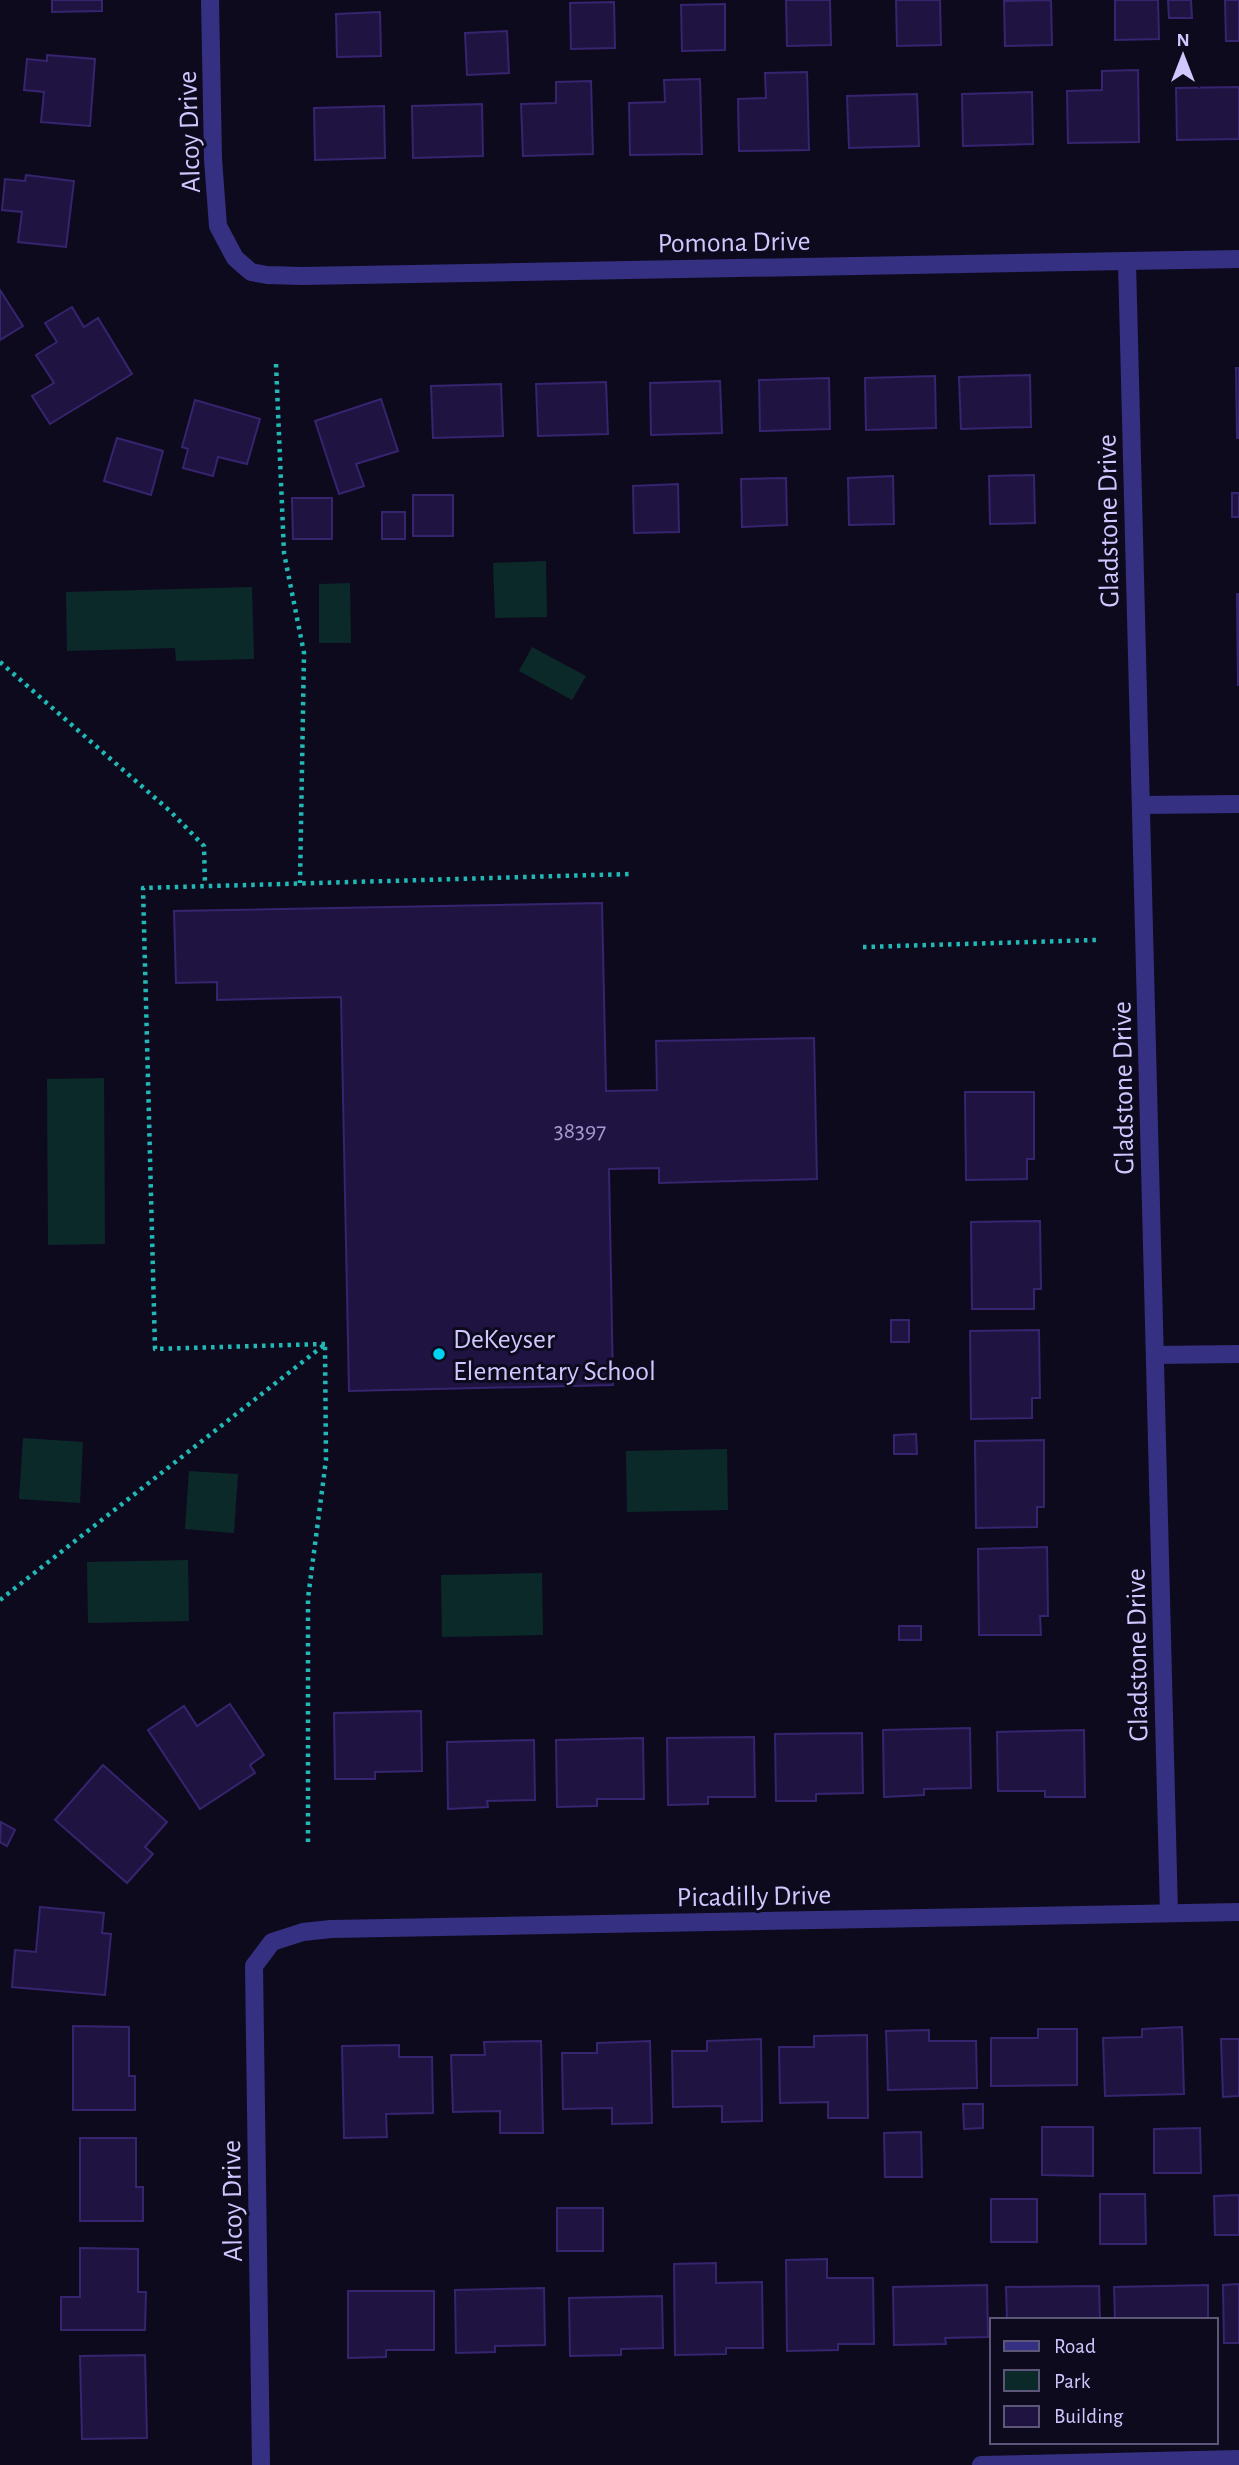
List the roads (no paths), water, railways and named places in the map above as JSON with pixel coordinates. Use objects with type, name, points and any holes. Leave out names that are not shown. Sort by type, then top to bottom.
[{"type":"street","name":"Alcoy Drive","points":[[210,0],[213,159],[218,226],[235,258]]},
{"type":"street","name":"Pomona Drive","points":[[235,258],[251,271],[267,275],[302,276],[1239,259]]},
{"type":"street","name":"Gladstone Drive","points":[[1127,262],[1169,1913]]},
{"type":"street","points":[[1141,805],[1239,804]]},
{"type":"street","points":[[1155,1355],[1239,1354]]},
{"type":"street","name":"Picadilly Drive","points":[[272,1942],[303,1932],[331,1928],[1239,1912]]},
{"type":"street","name":"Alcoy Drive","points":[[261,2465],[254,1966],[272,1942]]},
{"type":"street","points":[[981,2465],[1239,2459]]},
{"type":"place","name":"DeKeyser Elementary School","points":[[439,1354]]}]
